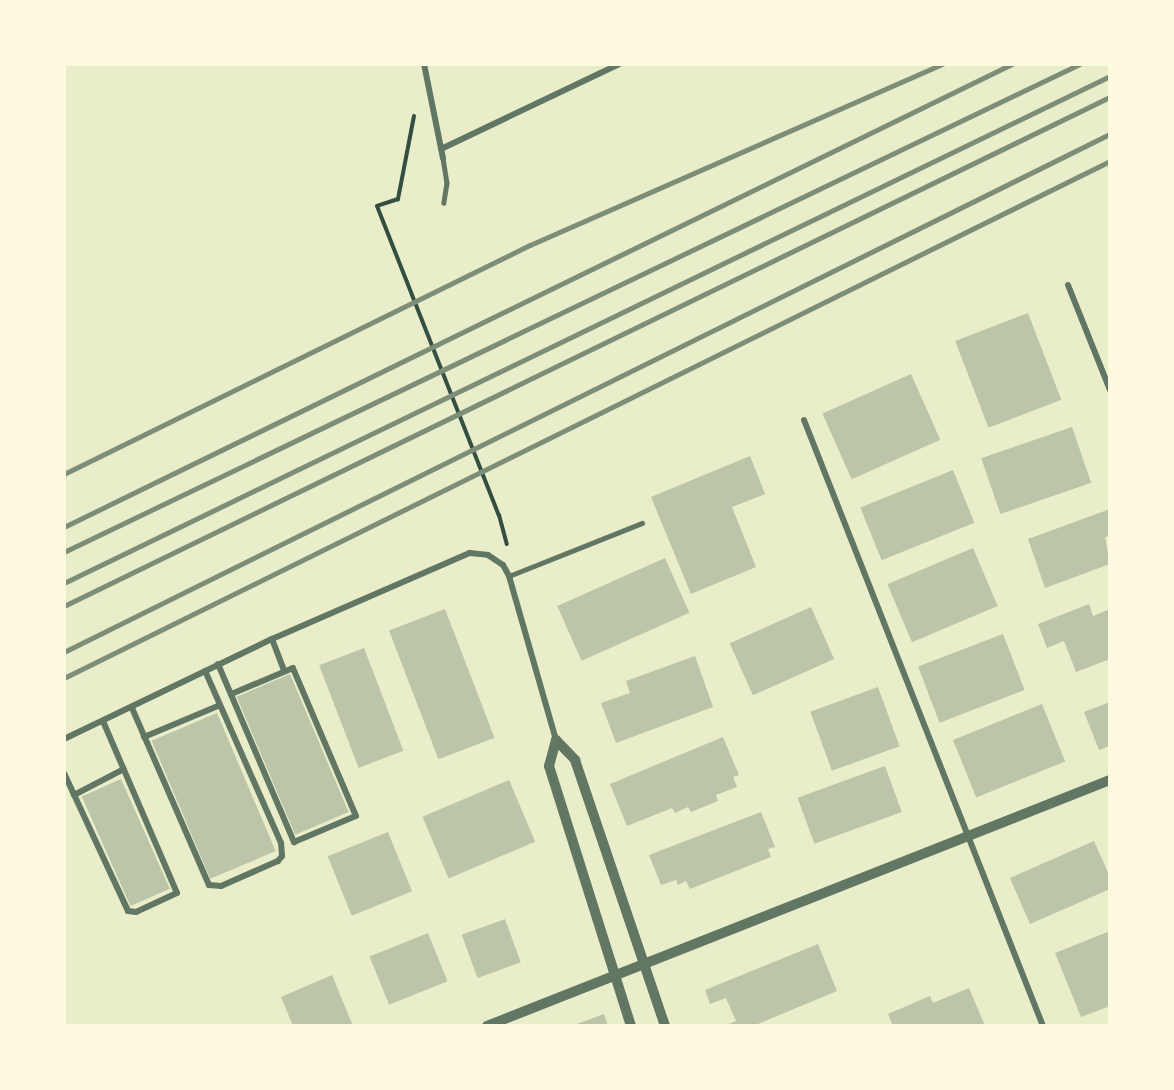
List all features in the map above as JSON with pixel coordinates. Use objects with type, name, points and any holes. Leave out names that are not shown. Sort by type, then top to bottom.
[{"type":"street","points":[[424,64],[443,158]]},
{"type":"street","points":[[441,149],[619,64]]},
{"type":"street","points":[[1068,285],[1110,390]]},
{"type":"street","points":[[804,420],[1043,1026]]},
{"type":"street","points":[[64,739],[272,639],[470,553],[488,555],[503,565],[509,576],[556,740],[575,760],[665,1026]]},
{"type":"street","points":[[272,639],[284,670]]},
{"type":"street","points":[[218,664],[294,842],[354,818],[356,813],[293,668],[231,694]]},
{"type":"street","points":[[132,708],[204,879],[209,885],[221,886],[278,861],[284,850],[205,671]]},
{"type":"street","points":[[144,737],[220,705]]},
{"type":"street","points":[[64,773],[128,911],[173,897],[178,888],[103,721]]},
{"type":"street","points":[[556,740],[549,766],[613,976],[631,1026]]},
{"type":"street","points":[[74,795],[124,769]]},
{"type":"street","points":[[487,1026],[1110,780]]},
{"type":"lane","points":[[443,158],[447,183],[444,203]]},
{"type":"lane","points":[[509,576],[642,523]]},
{"type":"path","points":[[415,110],[398,200],[377,206],[499,515],[508,548],[503,565]]},
{"type":"building","points":[[1028,313],[1061,400],[989,428],[955,341]]},
{"type":"building","points":[[911,374],[940,440],[852,479],[822,413]]},
{"type":"building","points":[[1072,427],[1091,483],[1000,514],[981,458]]},
{"type":"building","points":[[750,456],[765,494],[732,507],[756,567],[691,594],[651,497]]},
{"type":"building","points":[[953,470],[974,523],[882,560],[860,507]]},
{"type":"building","points":[[1110,509],[1110,536],[1105,537],[1110,564],[1045,588],[1028,539]]},
{"type":"building","points":[[973,548],[998,606],[912,642],[887,584]]},
{"type":"building","points":[[665,558],[689,613],[582,661],[557,606]]},
{"type":"building","points":[[1089,604],[1093,616],[1110,609],[1110,659],[1076,672],[1064,641],[1047,648],[1038,624]]},
{"type":"building","points":[[811,607],[834,659],[753,695],[730,643]]},
{"type":"building","points":[[445,609],[494,738],[438,759],[389,631]]},
{"type":"building","points":[[1003,634],[1025,690],[940,723],[918,667]]},
{"type":"building","points":[[364,648],[403,751],[359,768],[319,665]]},
{"type":"building","points":[[695,656],[713,707],[616,743],[601,703],[630,693],[626,681]]},
{"type":"building","points":[[290,674],[349,812],[295,835],[237,697]]},
{"type":"building","points":[[878,687],[900,746],[832,771],[810,712]]},
{"type":"building","points":[[1110,702],[1110,746],[1099,750],[1084,712]]},
{"type":"building","points":[[1042,704],[1065,761],[976,797],[953,740]]},
{"type":"building","points":[[217,713],[276,851],[210,879],[152,741]]},
{"type":"building","points":[[723,737],[739,775],[733,777],[737,787],[716,795],[718,801],[691,812],[688,807],[675,813],[672,808],[627,826],[610,784]]},
{"type":"building","points":[[885,766],[902,812],[814,844],[798,798]]},
{"type":"building","points":[[121,779],[170,889],[131,906],[82,796]]},
{"type":"building","points":[[509,780],[535,842],[449,878],[422,817]]},
{"type":"building","points":[[761,812],[775,847],[768,849],[771,857],[690,889],[686,881],[678,885],[676,880],[661,885],[649,855]]},
{"type":"building","points":[[388,832],[412,891],[352,916],[328,856]]},
{"type":"building","points":[[1094,841],[1110,877],[1110,889],[1030,924],[1010,878]]},
{"type":"building","points":[[505,919],[521,962],[478,978],[462,935]]},
{"type":"building","points":[[1110,931],[1110,1006],[1081,1017],[1055,953]]},
{"type":"building","points":[[428,933],[447,981],[389,1005],[370,957]]},
{"type":"building","points":[[818,944],[837,991],[753,1026],[724,1026],[736,1021],[726,998],[710,1004],[705,990]]},
{"type":"building","points":[[332,975],[353,1026],[293,1026],[281,997]]},
{"type":"building","points":[[969,988],[985,1026],[893,1026],[888,1014],[930,996],[933,1003]]},
{"type":"building","points":[[604,1014],[608,1026],[574,1026],[574,1025]]},
{"type":"railway","points":[[64,474],[530,245],[943,64]]},
{"type":"railway","points":[[64,527],[1012,64]]},
{"type":"railway","points":[[64,552],[1080,64]]},
{"type":"railway","points":[[64,583],[1110,76]]},
{"type":"railway","points":[[64,606],[1110,97]]},
{"type":"railway","points":[[64,652],[1110,134]]},
{"type":"railway","points":[[64,678],[1110,161]]}]
